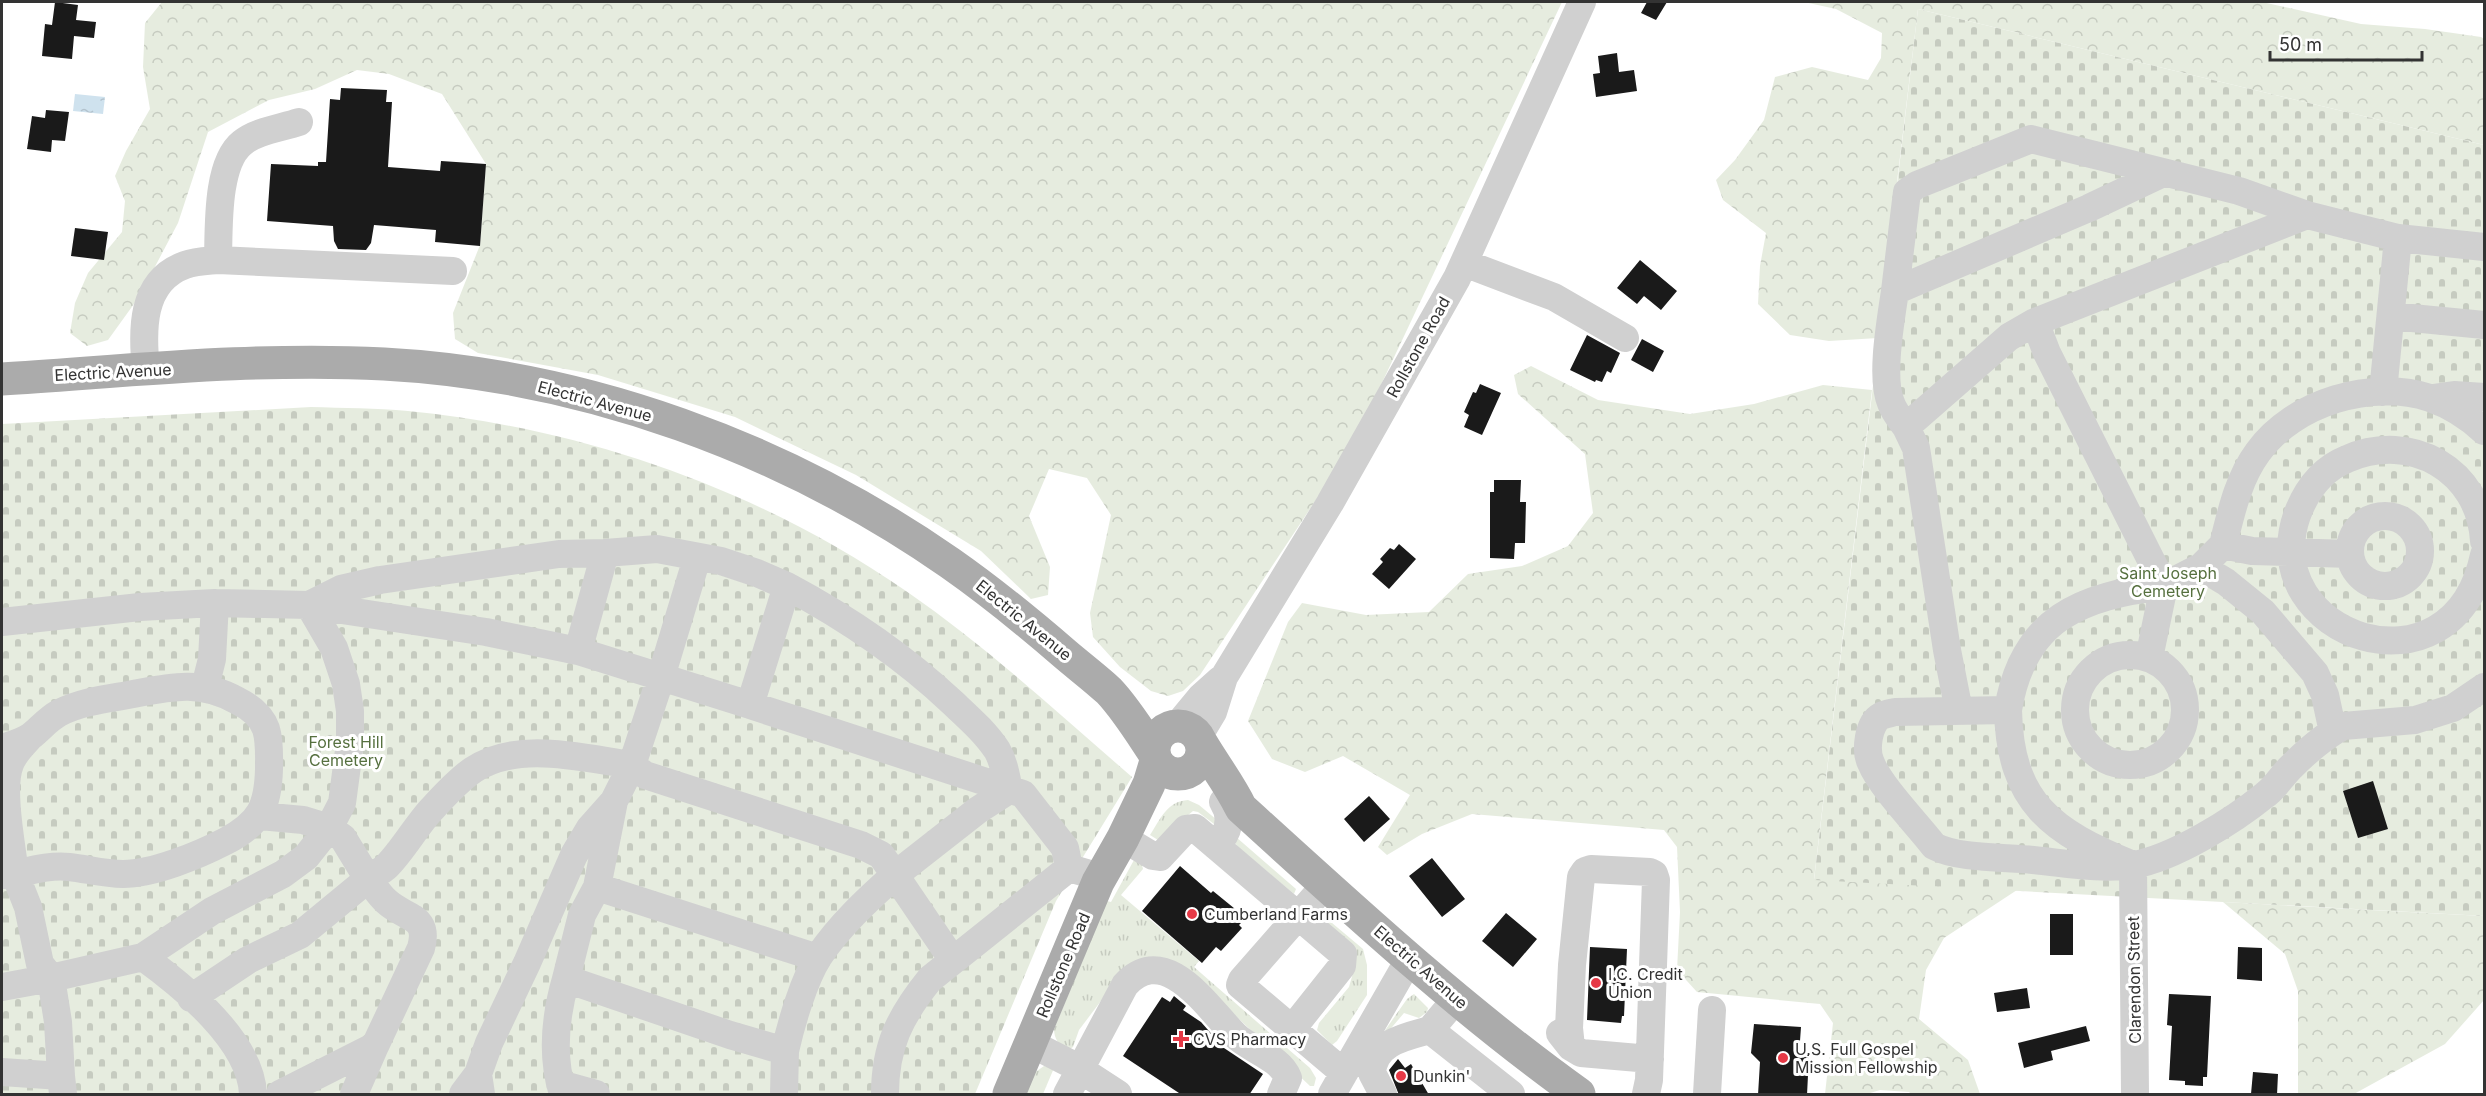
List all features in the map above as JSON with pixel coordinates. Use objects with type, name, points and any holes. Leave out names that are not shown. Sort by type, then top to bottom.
[{"type":"main road","name":"Electric Avenue","points":[[2,379],[315,362],[417,367],[480,374],[535,384],[615,404],[666,420],[778,464],[825,487],[894,526],[980,584],[1178,750],[1217,770],[1231,787],[1232,805],[1457,998],[1544,1070],[1579,1095]]},
{"type":"main road","name":"Rollstone Road","points":[[1009,1095],[1100,878],[1123,838],[1149,784],[1178,750]]},
{"type":"street","name":"Rollstone Road","points":[[1178,750],[1213,712],[1224,677],[1330,503],[1464,262],[1582,2]]},
{"type":"street","points":[[218,260],[223,185],[228,163],[234,152],[242,142],[255,136],[299,122]]},
{"type":"street","points":[[1959,711],[1947,650],[1916,448],[1906,427],[1890,403],[1887,382],[1888,347],[1907,192],[1917,185],[2031,139],[2239,191],[2307,214],[2398,238],[2484,247]]},
{"type":"street","points":[[1895,291],[2089,208],[2163,173]]},
{"type":"street","points":[[1906,427],[2008,337],[2036,322],[2307,214]]},
{"type":"street","points":[[2383,392],[2398,238]]},
{"type":"street","points":[[146,370],[143,328],[147,306],[152,295],[173,271],[198,262],[218,260],[453,271]]},
{"type":"street","points":[[1464,262],[1554,297],[1625,338]]},
{"type":"street","points":[[2391,316],[2484,326]]},
{"type":"street","points":[[2036,322],[2047,353],[2164,586],[2149,658]]},
{"type":"street","points":[[2133,865],[2072,837],[2048,816],[2028,793],[2017,771],[2009,739],[2008,710],[2011,691],[2036,641],[2059,616],[2084,603],[2124,591],[2164,586],[2201,567],[2223,545],[2242,480],[2258,452],[2276,432],[2300,414],[2324,403],[2352,395],[2383,392],[2430,398],[2454,395],[2484,397]]},
{"type":"street","points":[[2430,398],[2469,418],[2484,431]]},
{"type":"street","points":[[2484,541],[2483,525],[2475,501],[2459,479],[2439,462],[2415,452],[2388,448],[2362,452],[2346,459],[2318,479],[2302,501],[2294,525],[2292,551],[2297,577],[2309,601],[2327,620],[2350,634],[2375,641],[2402,641],[2427,634],[2450,620],[2468,601],[2480,578],[2484,555]]},
{"type":"street","points":[[2223,545],[2252,551],[2350,554]]},
{"type":"street","points":[[309,605],[341,589],[391,578],[560,554],[657,549],[721,561],[787,586],[830,609],[881,643],[928,680],[985,733],[998,752],[1010,790]]},
{"type":"street","points":[[578,651],[605,553]]},
{"type":"street","points":[[474,1088],[489,1043],[574,855],[590,828],[614,801],[632,765],[697,558]]},
{"type":"street","points":[[2201,567],[2226,582],[2263,612],[2315,673],[2325,695],[2333,732]]},
{"type":"street","points":[[750,705],[787,586]]},
{"type":"street","points":[[205,687],[213,658],[215,603]]},
{"type":"street","points":[[2,622],[66,614],[215,603],[309,605],[486,632],[578,651],[1023,794],[1065,848],[1069,868]]},
{"type":"street","points":[[2,987],[143,957],[212,911],[284,874],[306,856],[329,828],[342,803],[349,753],[350,711],[346,684],[334,648],[309,605]]},
{"type":"street","points":[[2,1072],[62,1085],[58,1022],[51,978],[40,964],[28,906],[8,874],[6,782],[9,766],[15,753],[59,713],[88,702],[166,687],[205,687],[226,694],[249,707],[259,716],[266,728],[269,751],[268,783],[260,816],[249,828],[225,842],[146,871],[125,874],[67,867],[46,867],[8,874]]},
{"type":"street","points":[[2008,710],[1895,712],[1879,717],[1871,728],[1868,750],[1870,763],[1934,846],[1942,850],[1963,854],[2106,866],[2133,865],[2216,831],[2267,794],[2290,767],[2343,726],[2415,720],[2453,708],[2484,687]]},
{"type":"street","points":[[2,748],[29,738]]},
{"type":"street","points":[[191,998],[248,960],[300,935],[387,866],[423,819],[452,788],[474,770],[495,759],[515,754],[539,754],[632,765],[658,781],[861,845],[881,855],[952,959]]},
{"type":"street","points":[[784,1095],[784,1051],[791,1025],[818,958],[866,900],[978,810],[1010,790]]},
{"type":"street","points":[[596,1095],[561,1089],[555,1040],[557,1012],[582,915],[597,887],[614,801]]},
{"type":"street","points":[[1216,846],[1226,835],[1229,821],[1227,809],[1232,805]]},
{"type":"street","points":[[260,816],[303,820],[329,828],[343,838],[368,879],[386,902],[422,926],[425,935],[422,948],[354,1095]]},
{"type":"street","points":[[1123,838],[1154,856],[1160,857],[1186,829],[1192,827],[1343,954],[1342,966],[1292,1029]]},
{"type":"street","name":"Clarendon Street","points":[[2133,865],[2134,1095]]},
{"type":"street","points":[[1069,868],[1100,878]]},
{"type":"street","points":[[885,1095],[888,1050],[898,1025],[913,999],[952,959],[1069,868]]},
{"type":"street","points":[[1430,1030],[1512,1095],[1571,1047],[1578,1019],[1582,945],[1578,914],[1581,877],[1587,870],[1650,872],[1656,876],[1650,1059],[1646,1095]]},
{"type":"street","points":[[1326,884],[1240,985],[1292,1029],[1338,1084],[1410,958]]},
{"type":"street","points":[[597,887],[818,958]]},
{"type":"street","points":[[143,957],[166,974],[223,1028],[249,1072],[253,1095]]},
{"type":"street","points":[[1067,1095],[1131,979],[1150,972],[1176,977],[1194,988],[1236,1036],[1286,1073],[1291,1091]]},
{"type":"street","points":[[566,979],[784,1051]]},
{"type":"street","points":[[1383,1095],[1372,1072],[1376,1055],[1398,1038],[1430,1030],[1457,998]]},
{"type":"street","points":[[1707,1095],[1712,1010]]},
{"type":"street","points":[[1030,1043],[1080,1069],[1118,1095]]},
{"type":"street","points":[[280,1095],[375,1046]]},
{"type":"street","points":[[1571,1047],[1588,1054],[1650,1059]]},
{"type":"green space","points":[[162,2],[1562,2],[1353,444],[1200,675],[1183,691],[1168,696],[1151,691],[1120,667],[1093,637],[1090,613],[1111,515],[1087,478],[1049,469],[1029,516],[1050,567],[1048,595],[1031,599],[981,551],[856,475],[735,417],[598,375],[478,353],[455,339],[453,313],[480,245],[486,164],[442,94],[389,74],[357,70],[315,89],[269,100],[208,132],[178,223],[139,297],[108,340],[87,346],[70,333],[75,303],[88,273],[122,232],[125,201],[115,176],[126,151],[150,109],[143,67],[145,23]]},
{"type":"green space","points":[[1804,2],[2262,2],[2361,24],[2425,29],[2481,37],[2484,39],[2484,145],[1918,9],[1878,338],[1829,341],[1790,335],[1758,304],[1760,266],[1766,233],[1723,200],[1716,180],[1735,160],[1764,120],[1775,77],[1812,67],[1868,80],[1881,58],[1882,33],[1836,9]]},
{"type":"green space","name":"Saint Joseph Cemetery","points":[[1918,9],[2484,145],[2484,916],[1814,880]]},
{"type":"green space","points":[[1531,366],[1598,400],[1690,414],[1754,404],[1823,385],[1872,390],[1814,879],[2017,890],[1944,938],[1926,970],[1919,1019],[1968,1060],[1980,1094],[1911,1094],[1880,1090],[1867,1094],[1825,1094],[1833,1023],[1820,1004],[1697,992],[1677,970],[1680,912],[1677,847],[1664,830],[1472,814],[1422,834],[1387,855],[1378,847],[1410,795],[1343,756],[1305,772],[1272,759],[1248,721],[1288,622],[1302,603],[1366,615],[1429,612],[1468,574],[1522,566],[1568,546],[1593,513],[1585,454],[1518,394],[1514,375]]},
{"type":"green space","name":"Forest Hill Cemetery","points":[[311,407],[408,411],[474,419],[540,432],[604,449],[731,494],[850,555],[936,612],[993,657],[1132,777],[1056,901],[975,1094],[2,1094],[2,424]]},
{"type":"green space","points":[[1188,800],[1199,805],[1217,820],[1218,827],[1198,812],[1193,811],[1158,840],[1150,835],[1169,808]]},
{"type":"green space","points":[[1236,837],[1296,889],[1294,894],[1239,848],[1235,843]]},
{"type":"green space","points":[[1134,860],[1142,865],[1143,869],[1121,895],[1199,961],[1194,967],[1310,1068],[1316,1078],[1314,1086],[1310,1086],[1205,987],[1119,977],[1079,1030],[1073,1047],[1065,1049],[1056,1039],[1054,1029],[1107,901],[1111,902]]},
{"type":"green space","points":[[2223,902],[2484,916],[2484,1000],[2445,1044],[2354,1094],[2298,1094],[2298,991],[2285,954]]},
{"type":"green space","points":[[1319,912],[1363,949],[1367,965],[1367,995],[1337,1041],[1332,1045],[1317,1030],[1319,1023],[1349,987],[1355,966],[1318,917]]},
{"type":"green space","points":[[1414,994],[1428,1008],[1427,1012],[1419,1018],[1404,1013],[1365,1059],[1407,999]]},
{"type":"green space","points":[[1044,1066],[1054,1068],[1043,1094],[1025,1094],[1034,1073]]},
{"type":"water","points":[[75,94],[105,97],[103,114],[73,111]]},
{"type":"building","points":[[55,2],[78,5],[76,20],[96,22],[94,38],[74,36],[72,59],[42,56],[45,24],[52,25]]},
{"type":"building","points":[[1647,2],[1667,2],[1656,20],[1641,13]]},
{"type":"building","points":[[1617,53],[1619,72],[1634,70],[1637,91],[1596,97],[1593,74],[1600,73],[1598,56]]},
{"type":"building","points":[[341,88],[387,90],[386,102],[392,102],[388,167],[440,171],[441,161],[486,164],[480,246],[435,242],[436,230],[374,225],[371,243],[366,250],[338,249],[334,241],[333,226],[267,221],[271,164],[318,166],[318,162],[326,162],[330,99],[340,100]]},
{"type":"building","points":[[46,110],[69,112],[65,141],[52,140],[51,152],[27,149],[32,116],[45,118]]},
{"type":"building","points":[[75,228],[108,232],[104,260],[71,256]]},
{"type":"building","points":[[1640,260],[1677,291],[1661,310],[1644,296],[1637,304],[1617,288]]},
{"type":"building","points":[[1587,335],[1620,353],[1611,373],[1607,371],[1602,382],[1596,380],[1595,382],[1570,370]]},
{"type":"building","points":[[1642,339],[1664,351],[1653,372],[1631,360]]},
{"type":"building","points":[[1480,384],[1501,393],[1482,435],[1464,427],[1469,415],[1464,412],[1473,392],[1476,393]]},
{"type":"building","points":[[1494,480],[1521,480],[1520,502],[1526,502],[1525,543],[1515,543],[1514,559],[1490,558],[1490,492],[1494,492]]},
{"type":"building","points":[[1399,544],[1416,559],[1389,589],[1372,574],[1383,562],[1380,559],[1390,548],[1394,550]]},
{"type":"building","points":[[2373,781],[2388,829],[2358,838],[2343,791]]},
{"type":"building","points":[[1369,796],[1390,819],[1364,842],[1344,819]]},
{"type":"building","points":[[1432,858],[1465,899],[1442,917],[1409,876]]},
{"type":"building","name":"Cumberland Farms","points":[[1180,866],[1211,893],[1213,891],[1240,913],[1237,916],[1243,921],[1239,925],[1242,928],[1221,951],[1216,947],[1202,963],[1142,911]]},
{"type":"building","points":[[1506,913],[1537,939],[1513,967],[1482,941]]},
{"type":"building","points":[[2050,914],[2073,914],[2073,955],[2050,955]]},
{"type":"building","name":"I.C. Credit Union","points":[[1590,947],[1627,949],[1624,1016],[1622,1016],[1621,1023],[1587,1020]]},
{"type":"building","points":[[2238,947],[2262,948],[2262,981],[2237,979]]},
{"type":"building","points":[[2027,988],[2030,1008],[1997,1012],[1994,993]]},
{"type":"building","points":[[2169,994],[2211,996],[2207,1077],[2203,1077],[2203,1086],[2185,1085],[2185,1081],[2169,1080],[2172,1026],[2167,1025]]},
{"type":"building","name":"CVS Pharmacy","points":[[1174,996],[1186,1006],[1183,1010],[1201,1022],[1224,1048],[1263,1074],[1249,1095],[1182,1095],[1123,1056],[1162,997],[1170,1002]]},
{"type":"building","name":"U.S. Full Gospel Mission Fellowship","points":[[1754,1024],[1801,1027],[1799,1055],[1809,1055],[1807,1095],[1758,1095],[1760,1062],[1751,1053]]},
{"type":"building","points":[[2086,1026],[2090,1041],[2051,1051],[2053,1060],[2024,1068],[2018,1043]]},
{"type":"building","name":"Dunkin'","points":[[1398,1059],[1405,1068],[1411,1064],[1429,1095],[1399,1095],[1389,1070]]},
{"type":"building","points":[[2253,1072],[2278,1074],[2277,1095],[2251,1094]]},
{"type":"place","name":"Cumberland Farms","points":[[1192,914]]},
{"type":"place","name":"I.C. Credit Union","points":[[1596,983]]},
{"type":"place","name":"CVS Pharmacy","points":[[1181,1039]]},
{"type":"place","name":"U.S. Full Gospel Mission Fellowship","points":[[1783,1058]]},
{"type":"place","name":"Dunkin'","points":[[1401,1076]]}]
